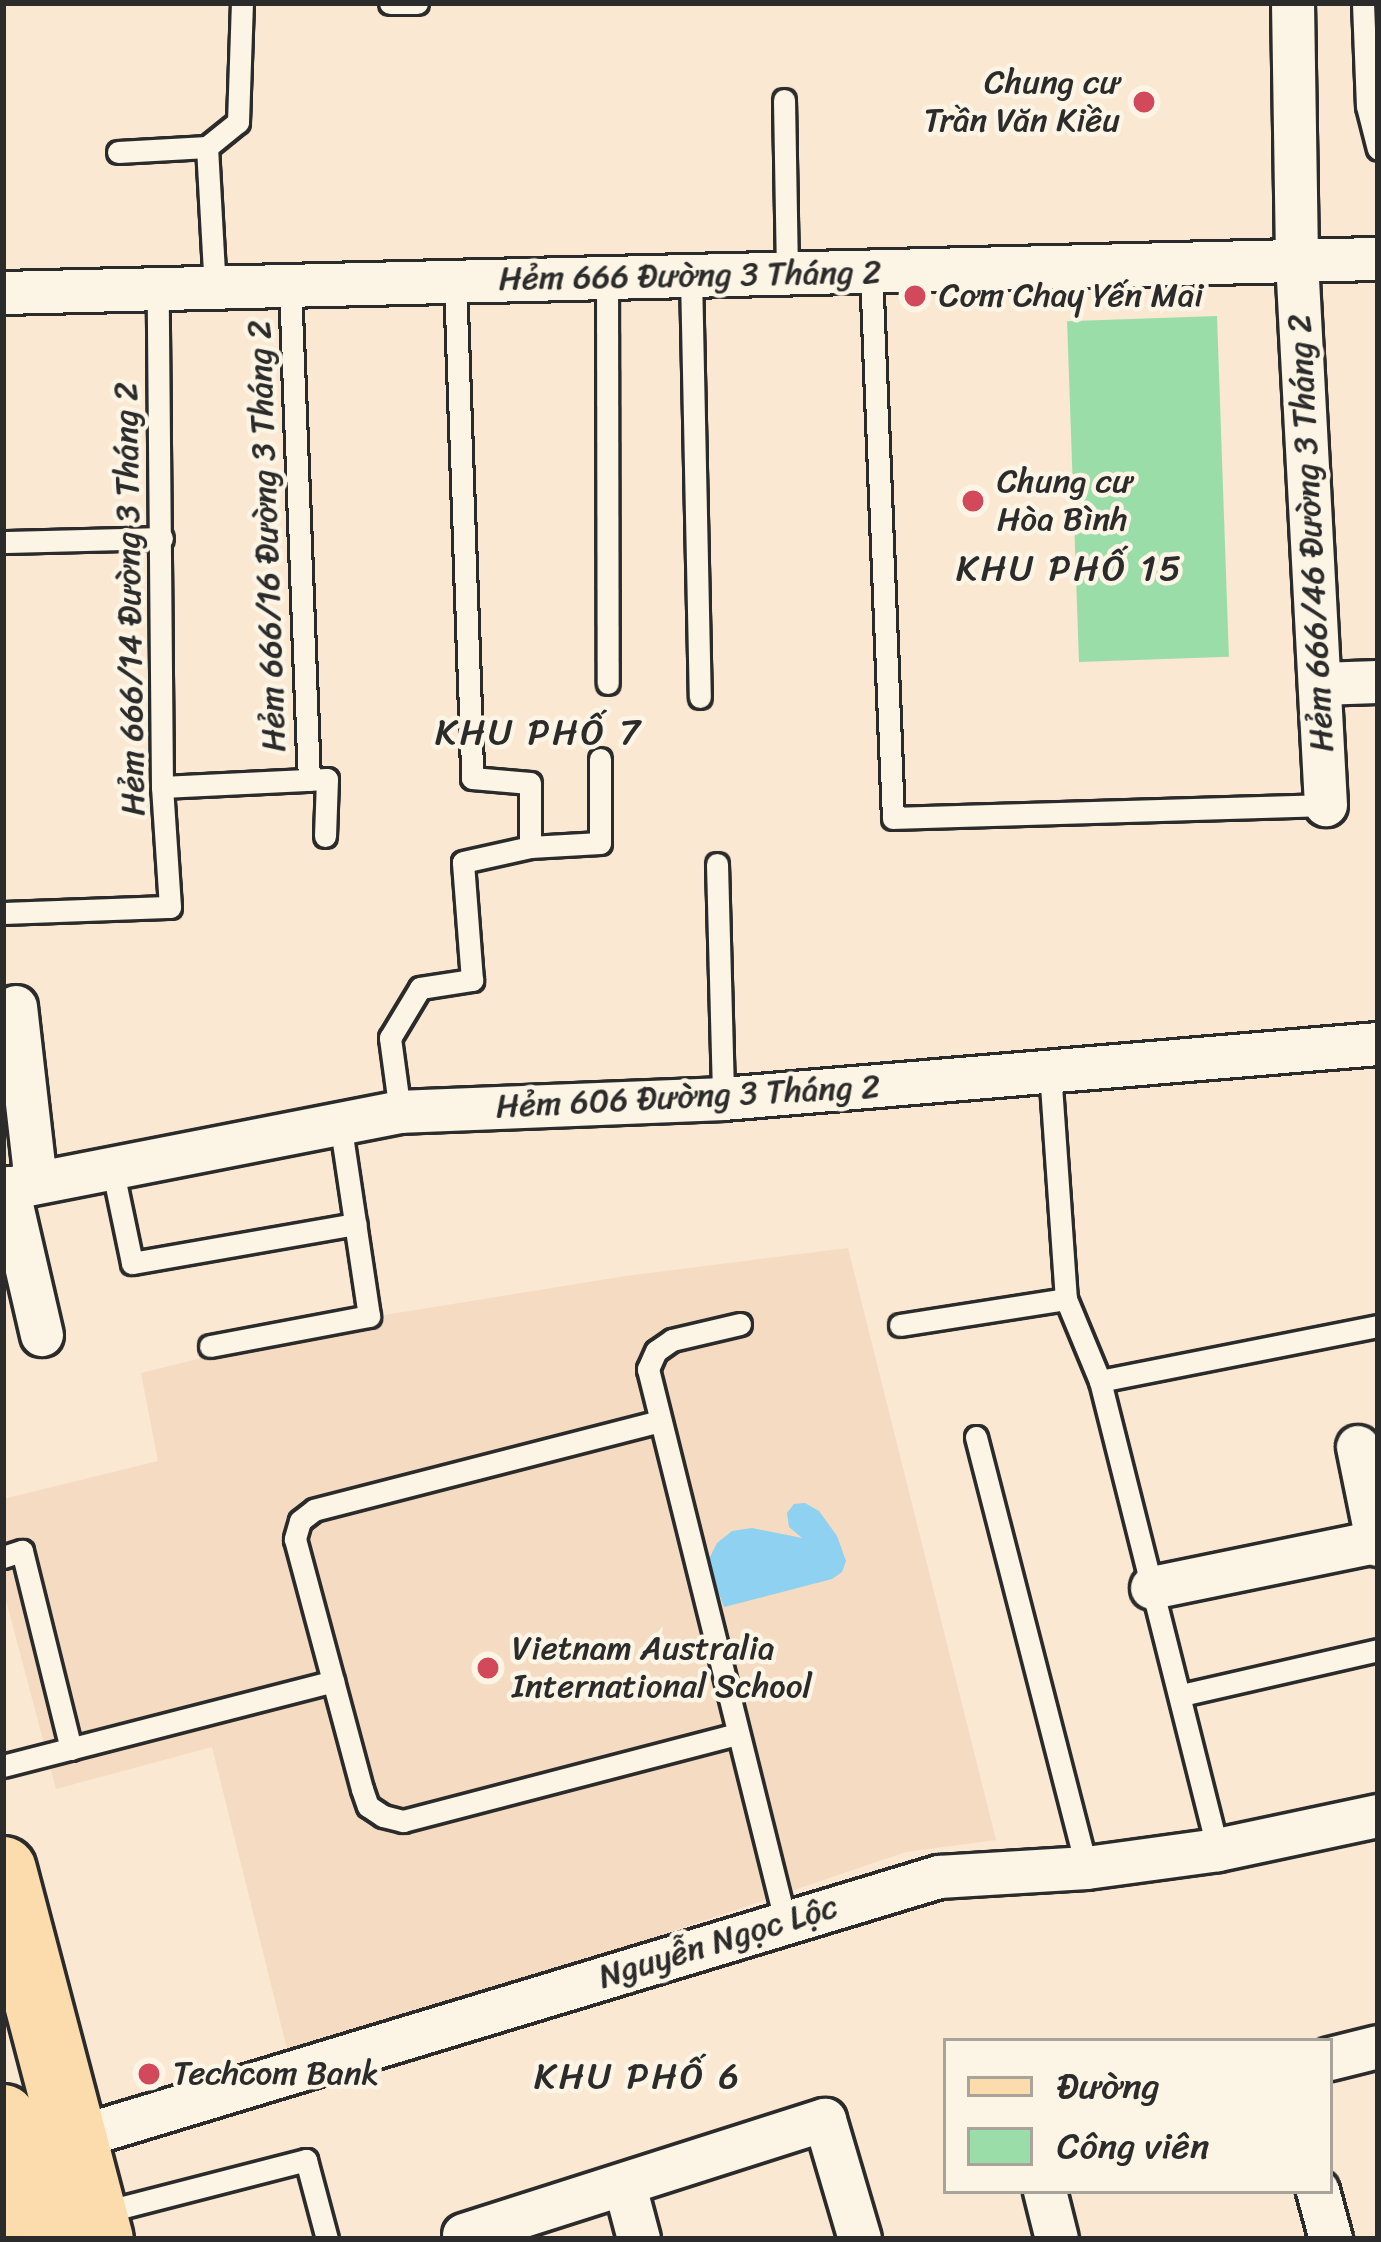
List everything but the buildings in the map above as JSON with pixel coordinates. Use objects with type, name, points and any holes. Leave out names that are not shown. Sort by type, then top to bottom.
[{"type":"main road","points":[[3,1870],[97,2227]]},
{"type":"main road","points":[[3,2118],[35,2239]]},
{"type":"street","name":"Hẻm 666/46 Đường 3 Tháng 2","points":[[1293,3],[1297,261],[1326,805]]},
{"type":"street","name":"Hẻm 666 Đường 3 Tháng 2","points":[[3,293],[1378,259]]},
{"type":"street","points":[[1320,684],[1378,682]]},
{"type":"street","points":[[16,1006],[16,1187],[42,1335]]},
{"type":"street","name":"Hẻm 606 Đường 3 Tháng 2","points":[[16,1187],[400,1112],[723,1099],[1378,1044]]},
{"type":"street","points":[[1152,1588],[1378,1544],[1358,1447]]},
{"type":"street","name":"Nguyễn Ngọc Lộc","points":[[73,2140],[150,2120],[785,1920],[939,1877],[1087,1868],[1218,1850],[1378,1816]]},
{"type":"street","points":[[1333,2058],[1378,2047]]},
{"type":"street","points":[[464,2237],[530,2228],[625,2186],[825,2120],[860,2239]]},
{"type":"street","points":[[625,2186],[639,2239]]},
{"type":"street","points":[[1046,2194],[1057,2239]]},
{"type":"street","points":[[1319,2194],[1330,2239]]},
{"type":"lane","points":[[118,152],[207,147],[238,122],[242,3]]},
{"type":"lane","points":[[390,3],[417,3]]},
{"type":"lane","points":[[1364,3],[1366,106],[1378,149]]},
{"type":"lane","points":[[784,100],[787,274]]},
{"type":"lane","points":[[207,147],[215,288]]},
{"type":"lane","points":[[871,271],[893,818],[1326,805]]},
{"type":"lane","points":[[691,276],[700,697]]},
{"type":"lane","points":[[607,277],[608,683]]},
{"type":"lane","points":[[455,281],[472,778],[530,784],[530,848]]},
{"type":"lane","name":"Hẻm 666/16 Đường 3 Tháng 2","points":[[163,787],[309,780],[290,286]]},
{"type":"lane","name":"Hẻm 666/14 Đường 3 Tháng 2","points":[[3,913],[170,907],[163,787],[158,289]]},
{"type":"lane","points":[[3,542],[162,538]]},
{"type":"lane","points":[[400,1112],[390,1039],[421,988],[472,980],[463,862],[530,848],[600,843],[600,759]]},
{"type":"lane","points":[[309,780],[327,779],[325,836]]},
{"type":"lane","points":[[717,864],[723,1099]]},
{"type":"lane","points":[[1049,1071],[1066,1299],[1100,1381],[1218,1850]]},
{"type":"lane","points":[[210,1346],[369,1316],[340,1121]]},
{"type":"lane","points":[[112,1167],[132,1263],[356,1224]]},
{"type":"lane","points":[[900,1325],[1066,1299]]},
{"type":"lane","points":[[740,1324],[672,1340],[656,1351],[648,1369],[785,1920]]},
{"type":"lane","points":[[1100,1381],[1378,1326]]},
{"type":"lane","points":[[660,1421],[314,1510],[300,1521],[295,1539],[368,1807],[403,1821],[737,1734]]},
{"type":"lane","points":[[976,1437],[1087,1868]]},
{"type":"lane","points":[[3,1557],[22,1551],[70,1749]]},
{"type":"lane","points":[[1182,1696],[1378,1650]]},
{"type":"lane","points":[[3,1766],[333,1681]]},
{"type":"lane","points":[[97,2227],[307,2160],[327,2239]]},
{"type":"shaded area","name":"Vietnam Australia International School","points":[[848,1248],[996,1840],[906,1852],[290,2061],[212,1747],[56,1789],[3,1589],[3,1499],[158,1461],[141,1373],[360,1319],[626,1276]]},
{"type":"green space","points":[[1217,316],[1229,657],[1079,662],[1067,321]]},
{"type":"water","points":[[805,1503],[819,1511],[837,1536],[846,1561],[842,1572],[832,1579],[724,1607],[707,1563],[717,1543],[732,1531],[752,1528],[802,1538],[789,1527],[787,1513],[794,1504]]},
{"type":"place","name":"Chung cư Trần Văn Kiều","points":[[1144,102]]},
{"type":"place","name":"Cơm Chay Yến Mai","points":[[915,296]]},
{"type":"place","name":"Chung cư Hòa Bình","points":[[973,501]]},
{"type":"place","name":"Vietnam Australia International School","points":[[488,1668]]},
{"type":"place","name":"Techcom Bank","points":[[149,2074]]},
{"type":"district","name":"KHU PHỐ 15","points":[[1070,569]]},
{"type":"district","name":"KHU PHỐ 7","points":[[539,733]]},
{"type":"district","name":"KHU PHỐ 6","points":[[638,2077]]}]
